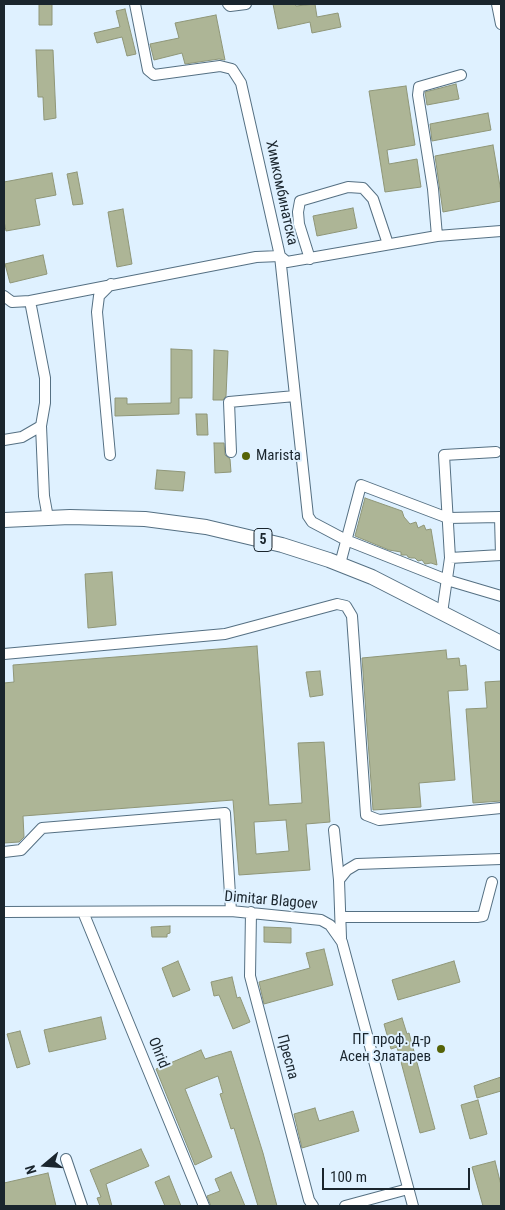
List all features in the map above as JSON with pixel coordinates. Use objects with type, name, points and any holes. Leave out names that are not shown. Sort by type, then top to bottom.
[{"type":"main road","name":"5","points":[[4,520],[48,518],[145,519],[206,527],[282,544],[372,577],[501,643]]},
{"type":"street","name":"Химкомбинатска","points":[[135,4],[148,70],[154,75],[220,66],[232,69],[241,83],[280,256],[287,262],[437,236],[501,231]]},
{"type":"street","points":[[228,4],[230,6],[246,4]]},
{"type":"street","points":[[497,4],[501,24]]},
{"type":"street","points":[[437,236],[433,189],[418,95],[419,87],[461,75]]},
{"type":"street","points":[[310,259],[299,224],[298,212],[300,201],[348,187],[363,188],[373,199],[388,244]]},
{"type":"street","points":[[7,301],[30,301],[256,257],[280,256],[308,516],[312,522],[346,540],[447,580],[501,596]]},
{"type":"street","points":[[110,455],[97,312],[99,296],[111,284]]},
{"type":"street","points":[[30,301],[45,378],[45,403],[41,426],[44,496],[48,518]]},
{"type":"street","points":[[231,452],[229,402],[295,396]]},
{"type":"street","points":[[4,440],[22,437],[41,426]]},
{"type":"street","points":[[442,613],[450,558],[444,455],[496,452]]},
{"type":"street","points":[[340,564],[361,485],[448,518],[500,516],[501,555],[450,558]]},
{"type":"street","points":[[4,654],[225,634],[337,604],[346,606],[352,616],[366,815],[380,820],[501,808]]},
{"type":"street","points":[[4,852],[21,850],[42,828],[225,813],[231,911]]},
{"type":"street","points":[[334,830],[342,942]]},
{"type":"street","points":[[339,880],[347,870],[357,864],[501,859]]},
{"type":"street","points":[[340,917],[477,918],[483,916],[492,882]]},
{"type":"street","name":"Dimitar Blagoev","points":[[4,912],[231,911],[321,920],[330,925],[342,942],[413,1206]]},
{"type":"street","name":"Ohrid","points":[[83,912],[204,1206]]},
{"type":"street","name":"Преспа","points":[[251,912],[250,976],[309,1200],[313,1206]]},
{"type":"street","points":[[66,1159],[82,1206]]},
{"type":"street","points":[[345,1206],[408,1188]]},
{"type":"building","points":[[39,4],[52,4],[52,25],[39,25]]},
{"type":"building","points":[[273,4],[295,4],[296,6],[315,4],[317,17],[338,13],[341,27],[312,33],[310,22],[278,29]]},
{"type":"building","points":[[125,9],[136,54],[127,56],[122,37],[97,43],[94,33],[120,27],[116,11]]},
{"type":"building","points":[[216,15],[225,60],[219,59],[185,64],[182,53],[154,60],[150,44],[179,38],[175,23]]},
{"type":"building","points":[[36,50],[53,50],[56,118],[44,120],[43,97],[38,97]]},
{"type":"building","points":[[456,84],[459,99],[427,105],[425,92]]},
{"type":"building","points":[[406,86],[415,145],[387,150],[389,164],[417,159],[421,187],[385,192],[369,91]]},
{"type":"building","points":[[488,113],[491,130],[432,141],[430,124]]},
{"type":"building","points":[[493,145],[501,201],[443,212],[435,156]]},
{"type":"building","points":[[77,172],[83,204],[73,205],[67,174]]},
{"type":"building","points":[[52,173],[56,195],[35,199],[40,225],[6,231],[4,221],[4,182]]},
{"type":"building","points":[[353,208],[357,228],[317,236],[313,216]]},
{"type":"building","points":[[123,209],[132,264],[117,267],[108,212]]},
{"type":"building","points":[[43,255],[47,274],[10,283],[5,264]]},
{"type":"building","points":[[171,349],[192,350],[192,398],[179,398],[179,414],[115,416],[115,398],[127,398],[127,404],[171,403]]},
{"type":"building","points":[[214,350],[228,351],[226,396],[223,400],[213,400]]},
{"type":"building","points":[[196,414],[207,414],[208,435],[197,435]]},
{"type":"building","points":[[214,443],[224,443],[225,455],[230,459],[231,472],[215,473]]},
{"type":"building","points":[[157,470],[185,472],[183,491],[155,489]]},
{"type":"building","points":[[365,498],[402,511],[410,524],[416,522],[418,528],[424,525],[426,530],[431,529],[437,565],[425,564],[422,560],[418,561],[407,555],[401,555],[401,552],[389,550],[355,536]]},
{"type":"building","points":[[112,572],[116,625],[88,628],[85,574]]},
{"type":"building","points":[[257,646],[269,805],[302,803],[298,743],[324,742],[330,822],[306,824],[310,870],[239,875],[233,800],[23,816],[24,837],[19,842],[4,843],[4,683],[14,682],[13,665]],"holes":[[[286,820],[289,851],[256,854],[254,822]]]},
{"type":"building","points":[[446,650],[447,659],[459,658],[460,666],[466,665],[468,690],[448,691],[455,780],[419,783],[421,807],[373,810],[362,658]]},
{"type":"building","points":[[320,671],[323,695],[310,697],[306,672]]},
{"type":"building","points":[[501,681],[501,801],[473,803],[466,709],[487,708],[485,682]]},
{"type":"building","points":[[170,926],[170,933],[167,934],[167,937],[152,937],[151,927]]},
{"type":"building","points":[[264,927],[291,928],[291,943],[264,942]]},
{"type":"building","points":[[324,949],[333,985],[264,1004],[259,982],[310,968],[306,953]]},
{"type":"building","points":[[178,961],[190,990],[173,997],[162,968]]},
{"type":"building","points":[[454,961],[460,982],[398,1000],[392,980]]},
{"type":"building","points":[[232,977],[237,998],[240,997],[250,1022],[233,1029],[219,995],[214,996],[211,982]]},
{"type":"building","points":[[101,1017],[106,1039],[49,1052],[44,1030]]},
{"type":"building","points":[[402,1018],[407,1034],[409,1033],[435,1129],[420,1133],[397,1047],[391,1049],[384,1024]]},
{"type":"building","points":[[20,1031],[30,1064],[17,1068],[7,1034]]},
{"type":"building","points":[[201,1050],[205,1059],[231,1051],[263,1153],[277,1206],[258,1206],[234,1128],[231,1129],[220,1094],[223,1093],[218,1076],[185,1089],[212,1157],[195,1165],[156,1069]]},
{"type":"building","points":[[501,1077],[501,1091],[477,1098],[474,1086]]},
{"type":"building","points":[[478,1100],[487,1134],[470,1139],[461,1105]]},
{"type":"building","points":[[315,1108],[319,1121],[353,1111],[359,1131],[302,1148],[294,1114]]},
{"type":"building","points":[[141,1149],[149,1166],[106,1184],[112,1206],[100,1206],[97,1198],[101,1197],[90,1170]]},
{"type":"building","points":[[495,1161],[501,1185],[501,1206],[483,1206],[472,1167]]},
{"type":"building","points":[[231,1172],[245,1206],[211,1206],[207,1196],[220,1191],[215,1179]]},
{"type":"building","points":[[48,1173],[56,1206],[4,1206],[4,1183]]},
{"type":"building","points":[[169,1176],[181,1206],[165,1206],[155,1182]]},
{"type":"place","name":"Marista","points":[[246,456]]},
{"type":"place","name":"ПГ проф. д-р Асен Златарев","points":[[441,1049]]}]
